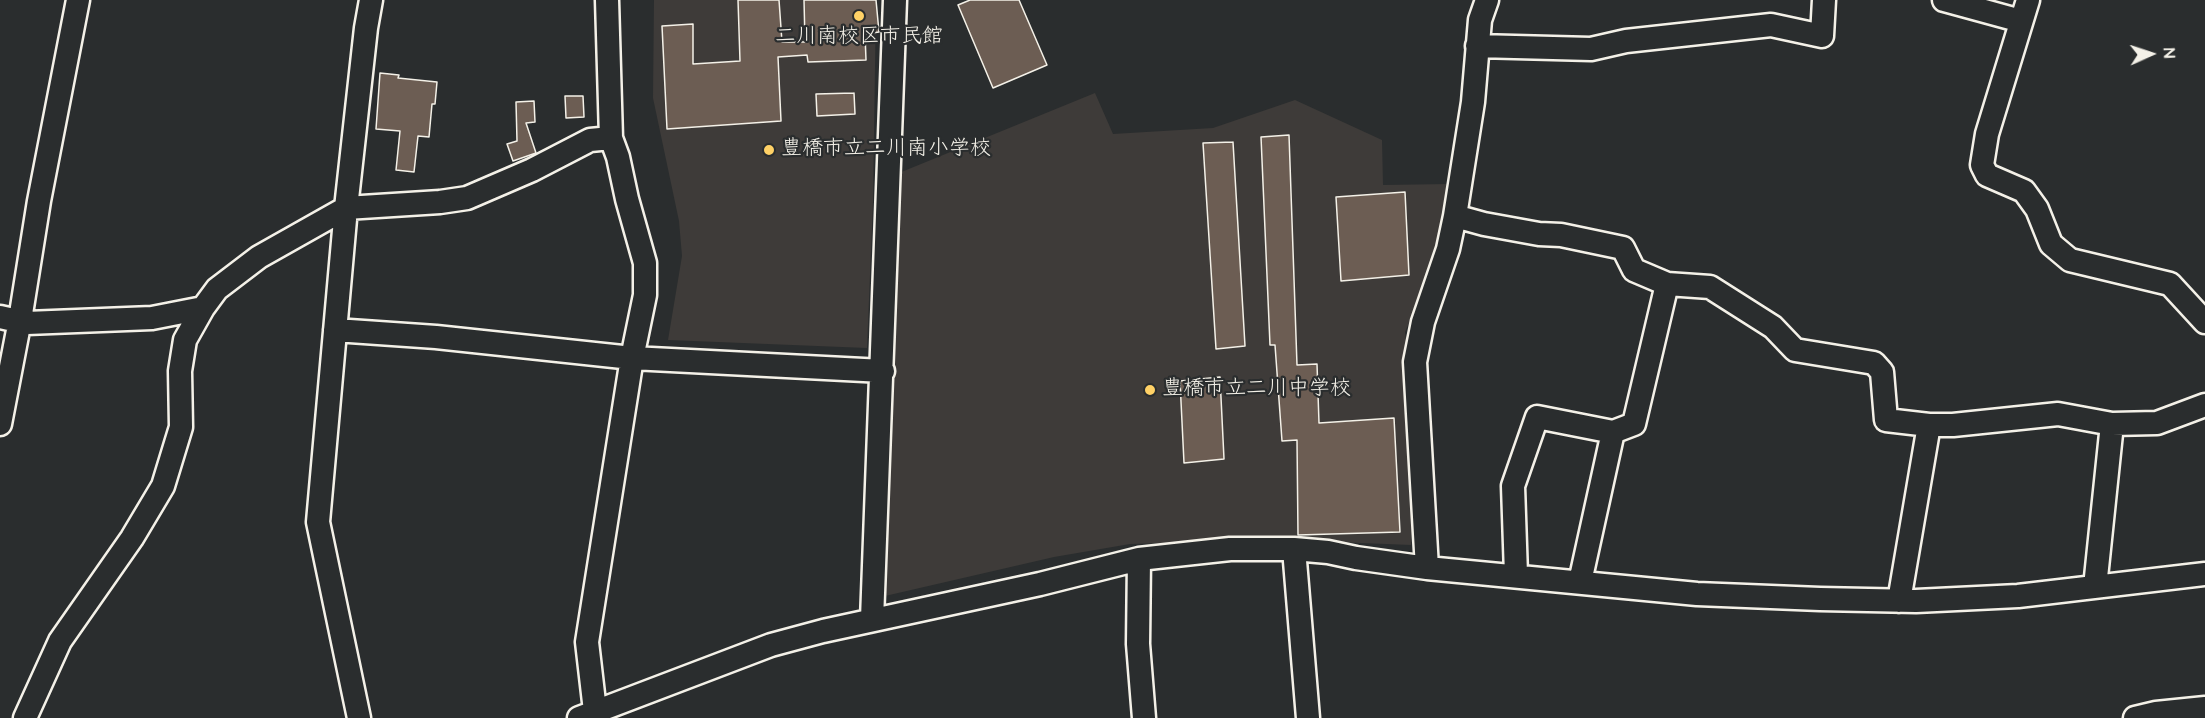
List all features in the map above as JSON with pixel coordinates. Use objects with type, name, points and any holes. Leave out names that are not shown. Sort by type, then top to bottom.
[{"type":"street","points":[[0,424],[10,319],[39,201],[78,0]]},
{"type":"street","points":[[359,718],[318,522],[346,208],[371,0]]},
{"type":"street","points":[[607,0],[611,138],[645,263],[645,295],[632,358],[587,642],[587,715],[771,645],[872,620],[1040,584],[1139,559],[1230,549],[1294,549],[1328,552],[1427,568],[1698,594],[1899,601],[2018,596],[2205,574]]},
{"type":"street","points":[[872,620],[895,0]]},
{"type":"street","points":[[1427,568],[1414,362],[1423,322],[1448,249],[1455,216],[1473,102],[1480,20],[1487,0]]},
{"type":"street","points":[[1477,46],[1591,49],[1626,41],[1771,25],[1822,36],[1824,0]]},
{"type":"street","points":[[1944,0],[2020,21]]},
{"type":"street","points":[[2028,0],[1987,134],[1982,165],[1987,175],[2024,191],[2037,209],[2051,244],[2070,260],[2170,284],[2205,322]]},
{"type":"street","points":[[25,718],[60,641],[132,538],[163,486],[181,427],[180,371],[185,340],[217,289],[259,257],[346,208],[467,198],[532,170],[590,140],[611,138]]},
{"type":"street","points":[[1455,216],[1484,224],[1539,234],[1561,235],[1623,248],[1634,270],[1667,284],[1710,287],[1773,327],[1795,350],[1874,363],[1882,372],[1886,420],[1953,425],[2058,414],[2112,424],[2157,423],[2205,405]]},
{"type":"street","points":[[1516,575],[1513,486],[1537,417],[1613,432],[1634,424],[1667,284]]},
{"type":"street","points":[[10,319],[27,323],[152,318],[203,308]]},
{"type":"street","points":[[335,330],[436,337],[632,358],[883,371]]},
{"type":"street","points":[[2095,587],[2112,424]]},
{"type":"street","points":[[1899,601],[1929,425]]},
{"type":"street","points":[[1580,582],[1613,432]]},
{"type":"street","points":[[1294,549],[1308,718]]},
{"type":"street","points":[[1139,559],[1138,644],[1144,718]]},
{"type":"street","points":[[2135,718],[2156,713],[2205,708]]},
{"type":"shaded area","name":"豊橋市立二川南小学校","points":[[654,0],[876,0],[873,202],[867,348],[668,340],[682,256],[679,221],[653,98]]},
{"type":"shaded area","name":"豊橋市立二川中学校","points":[[1095,93],[1113,134],[1213,128],[1295,100],[1382,140],[1383,185],[1450,184],[1446,237],[1405,332],[1418,448],[1411,545],[1286,540],[1130,544],[1054,557],[885,596],[879,583],[899,173]]},
{"type":"building","points":[[738,0],[779,0],[782,42],[805,42],[804,0],[876,0],[879,32],[865,34],[866,60],[808,62],[807,55],[778,57],[781,121],[667,129],[662,26],[693,24],[693,64],[740,61]]},
{"type":"building","points":[[970,0],[1019,0],[1047,65],[993,88],[958,5]]},
{"type":"building","points":[[380,73],[399,75],[398,78],[437,82],[429,137],[418,136],[414,172],[396,170],[400,131],[376,129]]},
{"type":"building","points":[[854,93],[855,114],[817,116],[816,94]]},
{"type":"building","points":[[565,96],[583,96],[584,117],[566,118]]},
{"type":"building","points":[[534,101],[535,122],[526,123],[536,153],[513,161],[507,144],[517,141],[516,102]]},
{"type":"building","points":[[1289,135],[1297,365],[1317,364],[1319,423],[1394,418],[1400,532],[1298,535],[1297,440],[1282,441],[1275,345],[1270,345],[1261,137]]},
{"type":"building","points":[[1233,142],[1245,346],[1216,349],[1203,143]]},
{"type":"building","points":[[1405,192],[1409,275],[1341,281],[1336,197]]},
{"type":"building","points":[[1220,377],[1224,459],[1184,463],[1180,381]]},
{"type":"place","name":"二川南校区市民館","points":[[859,16]]},
{"type":"place","name":"豊橋市立二川南小学校","points":[[769,150]]},
{"type":"place","name":"豊橋市立二川中学校","points":[[1150,390]]}]
